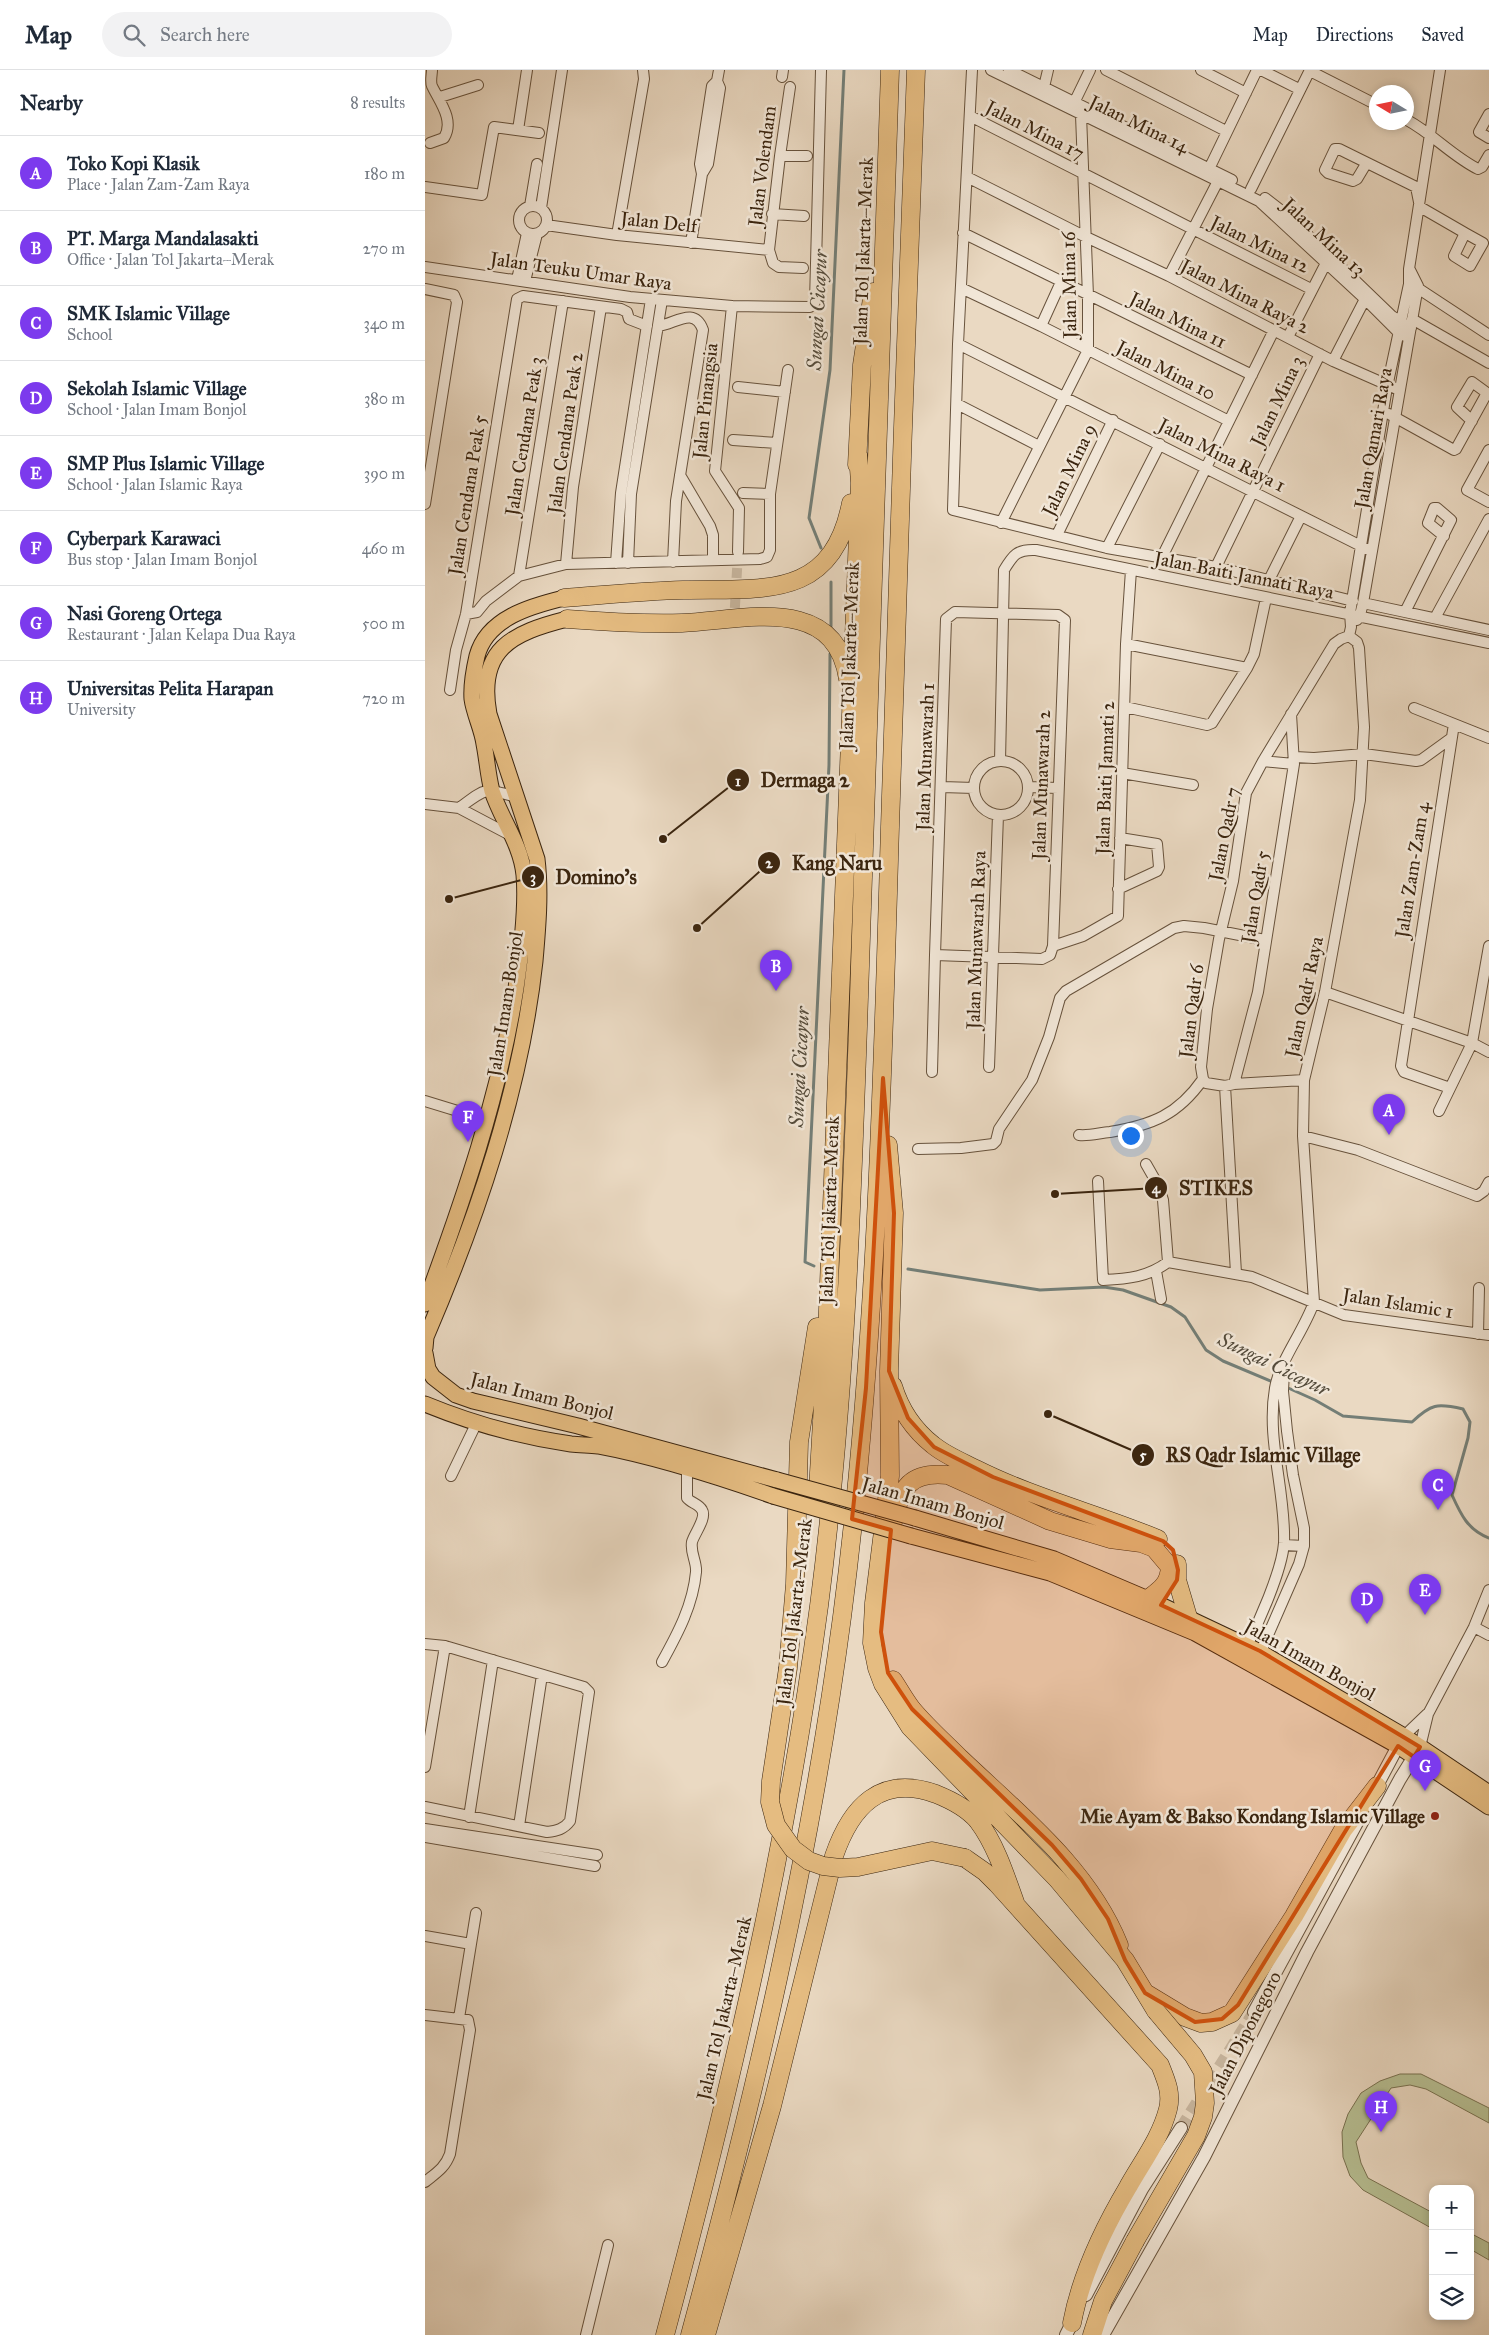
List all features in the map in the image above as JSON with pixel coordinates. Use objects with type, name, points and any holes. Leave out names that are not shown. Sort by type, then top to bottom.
[{"type":"highway","name":"Jalan Tol Jakarta–Merak","points":[[665,2335],[707,2176],[754,1982],[794,1772],[819,1602],[845,1344],[857,1053],[890,70]]},
{"type":"highway","points":[[690,2335],[731,2181],[775,1991],[821,1763],[843,1613],[866,1388],[883,1078],[916,70]]},
{"type":"highway","points":[[564,598],[682,590],[758,590],[781,586],[813,572],[831,555],[847,524],[858,454],[862,365],[885,202]]},
{"type":"highway","points":[[819,1602],[817,1489],[832,1208],[852,706],[860,483],[858,454]]},
{"type":"highway","points":[[567,619],[638,624],[705,622],[764,615],[797,620],[820,629],[833,643],[845,668],[852,706]]},
{"type":"highway","points":[[883,1078],[894,1213],[889,1371],[890,1476],[874,1603],[872,1643],[877,1668],[883,1684],[909,1727],[1057,1879],[1125,1960],[1156,2011],[1193,2055],[1203,2072],[1205,2103],[1203,2117],[1196,2136],[1135,2241],[1103,2301],[1092,2335]]},
{"type":"highway","points":[[832,1208],[819,1312],[799,1442],[795,1584],[788,1668],[771,1781],[770,1802],[776,1825],[783,1837],[793,1849],[809,1861],[823,1866],[840,1868],[858,1867],[932,1851],[965,1858],[985,1872],[1160,2065],[1169,2087],[1168,2108],[1153,2144],[1123,2196],[1081,2279],[1069,2329]]},
{"type":"highway","points":[[889,1371],[896,1395],[908,1418],[934,1447],[993,1477],[1163,1541],[1173,1550],[1177,1560],[1177,1580],[1188,1617]]},
{"type":"highway","points":[[1125,1960],[1108,1919],[1081,1879],[1052,1845],[912,1709],[888,1673],[881,1632],[882,1600],[890,1535],[896,1507],[903,1490],[909,1482],[919,1477],[935,1474],[949,1475],[1050,1521],[1110,1539],[1141,1543],[1154,1548],[1170,1567],[1170,1578],[1154,1602]]},
{"type":"highway","points":[[1154,1602],[1177,1580]]},
{"type":"highway","points":[[1145,1992],[1185,2017],[1201,2023],[1212,2022],[1232,2013],[1294,1916],[1343,1830],[1377,1786]]},
{"type":"highway","points":[[706,2335],[772,2106],[834,1856],[852,1816],[868,1800],[894,1789],[907,1787],[925,1790],[948,1799],[976,1819],[985,1830],[1016,1905]]},
{"type":"main road","name":"Jalan Imam Bonjol","points":[[425,1304],[463,1202],[487,1120],[517,1029],[523,938],[524,874],[514,838],[492,790],[484,741],[473,699],[478,654],[486,638],[498,625],[514,614],[535,605],[564,598]]},
{"type":"main road","name":"Jalan Imam Bonjol","points":[[425,1348],[426,1337],[457,1265],[502,1125],[517,1029],[538,933],[539,875],[535,851],[489,714],[486,701],[488,675],[495,658],[506,643],[531,628],[567,619]]},
{"type":"main road","name":"Jalan Imam Bonjol","points":[[425,1353],[428,1369],[433,1378],[456,1395],[773,1496],[911,1536],[1050,1573],[1251,1655]]},
{"type":"main road","points":[[425,1392],[449,1403],[508,1421],[603,1442]]},
{"type":"main road","name":"Jalan Imam Bonjol","points":[[425,1404],[477,1422],[571,1444],[603,1442],[777,1480],[1054,1559],[1188,1617],[1417,1752]]},
{"type":"main road","points":[[1417,1752],[1489,1793]]},
{"type":"main road","points":[[1417,1752],[1489,1807]]},
{"type":"street","points":[[430,143],[444,138],[448,127],[440,97],[431,84],[431,70]]},
{"type":"street","points":[[518,130],[527,70]]},
{"type":"street","points":[[541,208],[562,70]]},
{"type":"street","points":[[617,235],[644,79],[643,70]]},
{"type":"street","points":[[691,243],[702,174],[700,164],[712,86],[717,81],[719,70]]},
{"type":"street","name":"Jalan Teuku Umar Raya","points":[[425,267],[651,299],[732,306],[810,307],[815,302],[821,70]]},
{"type":"street","points":[[972,70],[963,233],[952,508],[957,513],[1107,548],[1216,567],[1358,602],[1489,630]]},
{"type":"street","name":"Jalan Mina 14","points":[[991,70],[1218,181]]},
{"type":"street","points":[[1009,70],[1251,189],[1287,215],[1399,327],[1411,328],[1489,363]]},
{"type":"street","points":[[1044,87],[1048,70]]},
{"type":"street","points":[[1073,103],[1090,70]]},
{"type":"street","points":[[1106,70],[1227,131]]},
{"type":"street","points":[[1201,70],[1245,93]]},
{"type":"street","points":[[1209,169],[1257,70]]},
{"type":"street","points":[[1261,70],[1299,89]]},
{"type":"street","points":[[1440,70],[1409,269],[1414,285],[1489,335]]},
{"type":"street","points":[[1251,189],[1299,89],[1310,71],[1369,101]]},
{"type":"street","points":[[440,97],[479,85]]},
{"type":"street","name":"Jalan Volendam","points":[[769,250],[772,214],[790,87]]},
{"type":"street","points":[[1489,114],[1479,132],[1489,138]]},
{"type":"street","name":"Jalan Mina 16","points":[[1001,523],[1088,350],[1088,296],[1081,115]]},
{"type":"street","name":"Jalan Mina 17","points":[[970,116],[1192,230]]},
{"type":"street","points":[[1414,124],[1430,134],[1465,163],[1478,169],[1482,167],[1489,154]]},
{"type":"street","points":[[425,187],[482,195],[494,127],[539,133]]},
{"type":"street","points":[[780,156],[807,156]]},
{"type":"street","points":[[530,206],[537,164]]},
{"type":"street","points":[[1366,164],[1416,187],[1420,208]]},
{"type":"street","name":"Jalan Mina Raya 2","points":[[967,176],[1086,237],[1169,276],[1333,361],[1399,390]]},
{"type":"street","points":[[1169,276],[1218,181]]},
{"type":"street","name":"Jalan Mina 13","points":[[1218,181],[1266,207],[1365,299],[1399,327]]},
{"type":"street","points":[[521,280],[532,234],[546,225],[547,216],[541,208],[530,206],[522,210],[519,219],[520,227],[532,234]]},
{"type":"street","points":[[1420,208],[1465,233]]},
{"type":"street","points":[[772,214],[804,216]]},
{"type":"street","name":"Jalan Delf","points":[[546,225],[617,235],[769,250]]},
{"type":"street","name":"Jalan Mina 12","points":[[1192,230],[1311,289]]},
{"type":"street","name":"Jalan Mina 11","points":[[963,233],[1252,375]]},
{"type":"street","points":[[769,250],[773,262],[779,267],[803,268]]},
{"type":"street","points":[[1288,337],[1326,263]]},
{"type":"street","points":[[1041,326],[1061,282]]},
{"type":"street","name":"Jalan Qamari Raya","points":[[1358,602],[1361,546],[1387,386],[1399,327],[1414,285]]},
{"type":"street","name":"Jalan Qamari Raya","points":[[1350,631],[1371,551],[1411,328],[1414,285]]},
{"type":"street","name":"Jalan Mina 10","points":[[961,288],[1041,326],[1227,420]]},
{"type":"street","points":[[425,290],[454,295],[457,302],[425,501]]},
{"type":"street","name":"Jalan Cendana Peak 5","points":[[450,690],[456,650],[466,614],[514,304],[517,299],[523,296],[563,301]]},
{"type":"street","points":[[616,563],[621,492],[651,299]]},
{"type":"street","points":[[1333,361],[1365,299]]},
{"type":"street","points":[[628,563],[631,494],[662,300]]},
{"type":"street","points":[[563,301],[621,309],[627,312],[629,319],[647,326]]},
{"type":"street","name":"Jalan Cendana Peak 3","points":[[519,576],[563,301]]},
{"type":"street","name":"Jalan Pinangsia","points":[[732,306],[715,471],[739,508],[738,552]]},
{"type":"street","name":"Jalan Cendana Peak 2","points":[[567,564],[573,486],[601,307]]},
{"type":"street","points":[[658,326],[667,325],[680,317],[693,318],[701,324],[703,330],[675,501],[673,562]]},
{"type":"street","points":[[1161,557],[1273,330]]},
{"type":"street","name":"Jalan Mina Raya 1","points":[[958,344],[1113,420],[1371,551]]},
{"type":"street","name":"Jalan Mina 3","points":[[1216,567],[1319,354]]},
{"type":"street","points":[[466,614],[477,612],[486,602],[519,576],[567,564],[760,559],[767,557],[770,550],[770,494],[788,370]]},
{"type":"street","points":[[739,387],[785,392]]},
{"type":"street","points":[[957,404],[1039,446]]},
{"type":"street","points":[[1383,412],[1452,450],[1456,449],[1472,421]]},
{"type":"street","points":[[632,419],[643,421]]},
{"type":"street","name":"Jalan Mina 9","points":[[1057,535],[1113,420]]},
{"type":"street","points":[[733,440],[777,443]]},
{"type":"street","points":[[1107,548],[1160,444]]},
{"type":"street","points":[[1489,450],[1467,490],[1489,502]]},
{"type":"street","points":[[625,466],[635,468]]},
{"type":"street","points":[[680,475],[710,526],[713,535],[713,560]]},
{"type":"street","points":[[743,493],[770,494]]},
{"type":"street","points":[[1269,580],[1301,516]]},
{"type":"street","points":[[1435,618],[1489,519]]},
{"type":"street","points":[[1405,612],[1444,536]]},
{"type":"street","points":[[1000,761],[1004,570],[1012,557],[1023,550],[1036,550],[1131,570]]},
{"type":"street","name":"Jalan Baiti Jannati Raya","points":[[1131,570],[1355,614],[1489,643]]},
{"type":"street","name":"Jalan Baiti Jannati 2","points":[[1053,946],[1083,936],[1118,916],[1126,644],[1131,570]]},
{"type":"street","points":[[1125,707],[1207,725],[1212,723],[1254,654],[1266,598]]},
{"type":"street","name":"Jalan Munawarah 1","points":[[932,1072],[946,619],[955,612],[1003,612]]},
{"type":"street","name":"Jalan Munawarah 2","points":[[1003,612],[1058,614],[1065,620],[1053,946]]},
{"type":"street","name":"Jalan Qadr 7","points":[[1219,936],[1233,881],[1246,793],[1263,761],[1334,644],[1350,631]]},
{"type":"street","name":"Jalan Qadr Raya","points":[[1251,1655],[1284,1545],[1275,1454],[1273,1404],[1279,1390],[1282,1371],[1314,1302],[1303,1136],[1304,1080],[1325,992],[1360,800],[1364,754],[1359,648],[1350,631]]},
{"type":"street","points":[[1126,644],[1247,668]]},
{"type":"street","points":[[1414,708],[1489,738]]},
{"type":"street","name":"Jalan Qadr 5","points":[[1236,1273],[1230,1085],[1258,992],[1294,760],[1291,714]]},
{"type":"street","name":"Jalan Zam-Zam 4","points":[[1450,1088],[1402,1070],[1401,1066],[1450,739],[1454,724]]},
{"type":"street","points":[[1263,761],[1364,754],[1421,760],[1450,739]]},
{"type":"street","points":[[1000,761],[1011,763],[1019,768],[1025,777],[1027,787],[1025,799],[1019,808],[1009,814],[998,815],[989,813],[980,806],[975,798],[973,788],[979,772],[985,766],[1000,761]]},
{"type":"street","points":[[1122,773],[1193,785]]},
{"type":"street","points":[[942,787],[973,788]]},
{"type":"street","points":[[1027,787],[1058,788]]},
{"type":"street","points":[[459,808],[481,792],[492,790],[517,797]]},
{"type":"street","points":[[425,804],[459,808],[514,838]]},
{"type":"street","name":"Jalan Munawarah Raya","points":[[989,1067],[991,956],[998,815]]},
{"type":"street","points":[[1118,888],[1157,871],[1159,867],[1157,844],[1120,838]]},
{"type":"street","points":[[918,1149],[961,1148],[993,1144],[996,1141],[999,1129],[1032,1080],[1049,1037],[1060,998],[1066,991],[1174,928],[1184,926],[1204,928],[1219,936],[1265,940]]},
{"type":"street","name":"Jalan Qadr 6","points":[[1206,1082],[1201,1067],[1206,1014],[1219,936]]},
{"type":"street","points":[[935,955],[1042,958],[1050,955],[1053,946]]},
{"type":"street","points":[[1439,1111],[1472,1044],[1489,946]]},
{"type":"street","points":[[1325,992],[1407,1020],[1489,1052]]},
{"type":"street","points":[[1079,1135],[1096,1135],[1157,1121],[1191,1096],[1206,1082],[1230,1085],[1304,1080]]},
{"type":"street","points":[[425,1100],[487,1120]]},
{"type":"street","points":[[1303,1136],[1359,1150],[1477,1196],[1484,1191],[1489,1182]]},
{"type":"street","points":[[1098,1181],[1103,1280],[1131,1278],[1156,1271],[1168,1262],[1163,1200],[1158,1185],[1146,1164]]},
{"type":"street","name":"Jalan Islamic 1","points":[[1168,1262],[1252,1277],[1344,1315],[1489,1335]]},
{"type":"street","points":[[1156,1271],[1161,1299]]},
{"type":"street","points":[[1478,1334],[1479,1288]]},
{"type":"street","name":"Jalan Qadr Raya","points":[[1251,1655],[1299,1564],[1304,1546],[1305,1528],[1293,1475],[1279,1390]]},
{"type":"street","points":[[451,1476],[477,1422]]},
{"type":"street","points":[[662,1662],[689,1607],[697,1569],[691,1555],[692,1542],[703,1515],[703,1510],[687,1498],[687,1469]]},
{"type":"street","points":[[1284,1545],[1304,1546]]},
{"type":"street","points":[[1417,1752],[1427,1714],[1474,1627],[1485,1614],[1489,1590]]},
{"type":"street","points":[[1474,1627],[1489,1635]]},
{"type":"street","points":[[425,1644],[445,1646],[587,1689],[590,1696],[570,1821],[566,1826],[547,1832],[425,1807]]},
{"type":"street","points":[[425,1767],[445,1646]]},
{"type":"street","points":[[469,1817],[493,1660]]},
{"type":"street","points":[[519,1826],[542,1675]]},
{"type":"street","points":[[1401,1741],[1427,1714]]},
{"type":"street","name":"Jalan Diponegoro","points":[[1254,2012],[1401,1741]]},
{"type":"street","name":"Jalan Diponegoro","points":[[1103,2335],[1204,2157],[1307,1952],[1417,1752]]},
{"type":"street","points":[[425,1829],[596,1860],[425,1837]]},
{"type":"street","points":[[459,2018],[476,1913]]},
{"type":"street","points":[[425,1936],[471,1944]]},
{"type":"street","points":[[425,2016],[468,2020],[470,2030],[450,2154],[447,2164],[425,2182]]},
{"type":"street","points":[[1069,2329],[1101,2263],[1143,2189],[1181,2128]]},
{"type":"street","points":[[586,2335],[608,2245]]},
{"type":"highlighted area","points":[[883,1078],[894,1213],[889,1371],[908,1418],[934,1447],[993,1477],[1163,1541],[1173,1550],[1178,1570],[1177,1580],[1161,1605],[1260,1651],[1420,1747],[1414,1757],[1398,1746],[1238,2005],[1222,2019],[1195,2022],[1145,1993],[1125,1960],[1108,1919],[1081,1879],[1052,1845],[912,1709],[888,1673],[881,1632],[891,1530],[852,1519],[866,1388]]},
{"type":"green space","points":[[1400,2074],[1421,2074],[1489,2108],[1489,2123],[1426,2089],[1410,2085],[1391,2088],[1356,2142],[1361,2163],[1368,2178],[1429,2211],[1429,2227],[1363,2190],[1350,2176],[1343,2157],[1342,2132],[1348,2114],[1361,2093],[1380,2081]]},
{"type":"green space","points":[[1474,2235],[1489,2243],[1489,2260],[1474,2251]]},
{"type":"waterway","name":"Sungai Cicayur","points":[[821,548],[809,518],[830,370],[844,70]]},
{"type":"waterway","name":"Sungai Cicayur","points":[[831,582],[831,626]]},
{"type":"waterway","name":"Sungai Cicayur","points":[[814,1266],[805,1262],[829,765],[830,654]]},
{"type":"waterway","name":"Sungai Cicayur","points":[[908,1269],[1040,1290],[1104,1287],[1123,1290],[1171,1307],[1185,1317],[1206,1350],[1223,1361],[1273,1382]]},
{"type":"waterway","name":"Sungai Cicayur","points":[[1286,1387],[1315,1400],[1343,1416],[1412,1422],[1430,1408],[1447,1406],[1463,1409],[1470,1422],[1468,1438],[1452,1495],[1470,1526],[1489,1538]]},
{"type":"tunnel","points":[[734,623],[738,553]]},
{"type":"tunnel","points":[[1181,2128],[1254,2012]]},
{"type":"place","name":"Dermaga 2","points":[[663,839]]},
{"type":"place","name":"Domino's","points":[[449,899]]},
{"type":"place","name":"Kang Naru","points":[[697,928]]},
{"type":"place","name":"PT. Marga Mandalasakti","points":[[776,991]]},
{"type":"place","name":"Toko Kopi Klasik","points":[[1389,1135]]},
{"type":"place","name":"Cyberpark Karawaci","points":[[468,1142]]},
{"type":"place","name":"STIKES","points":[[1055,1194]]},
{"type":"place","name":"RS Qadr Islamic Village","points":[[1048,1414]]},
{"type":"place","name":"SMK Islamic Village","points":[[1438,1510]]},
{"type":"place","name":"SMP Plus Islamic Village","points":[[1425,1615]]},
{"type":"place","name":"Sekolah Islamic Village","points":[[1367,1624]]},
{"type":"place","name":"Nasi Goreng Ortega","points":[[1425,1791]]},
{"type":"place","name":"Mie Ayam & Bakso Kondang Islamic Village","points":[[1435,1816]]},
{"type":"place","name":"Universitas Pelita Harapan","points":[[1381,2132]]}]
